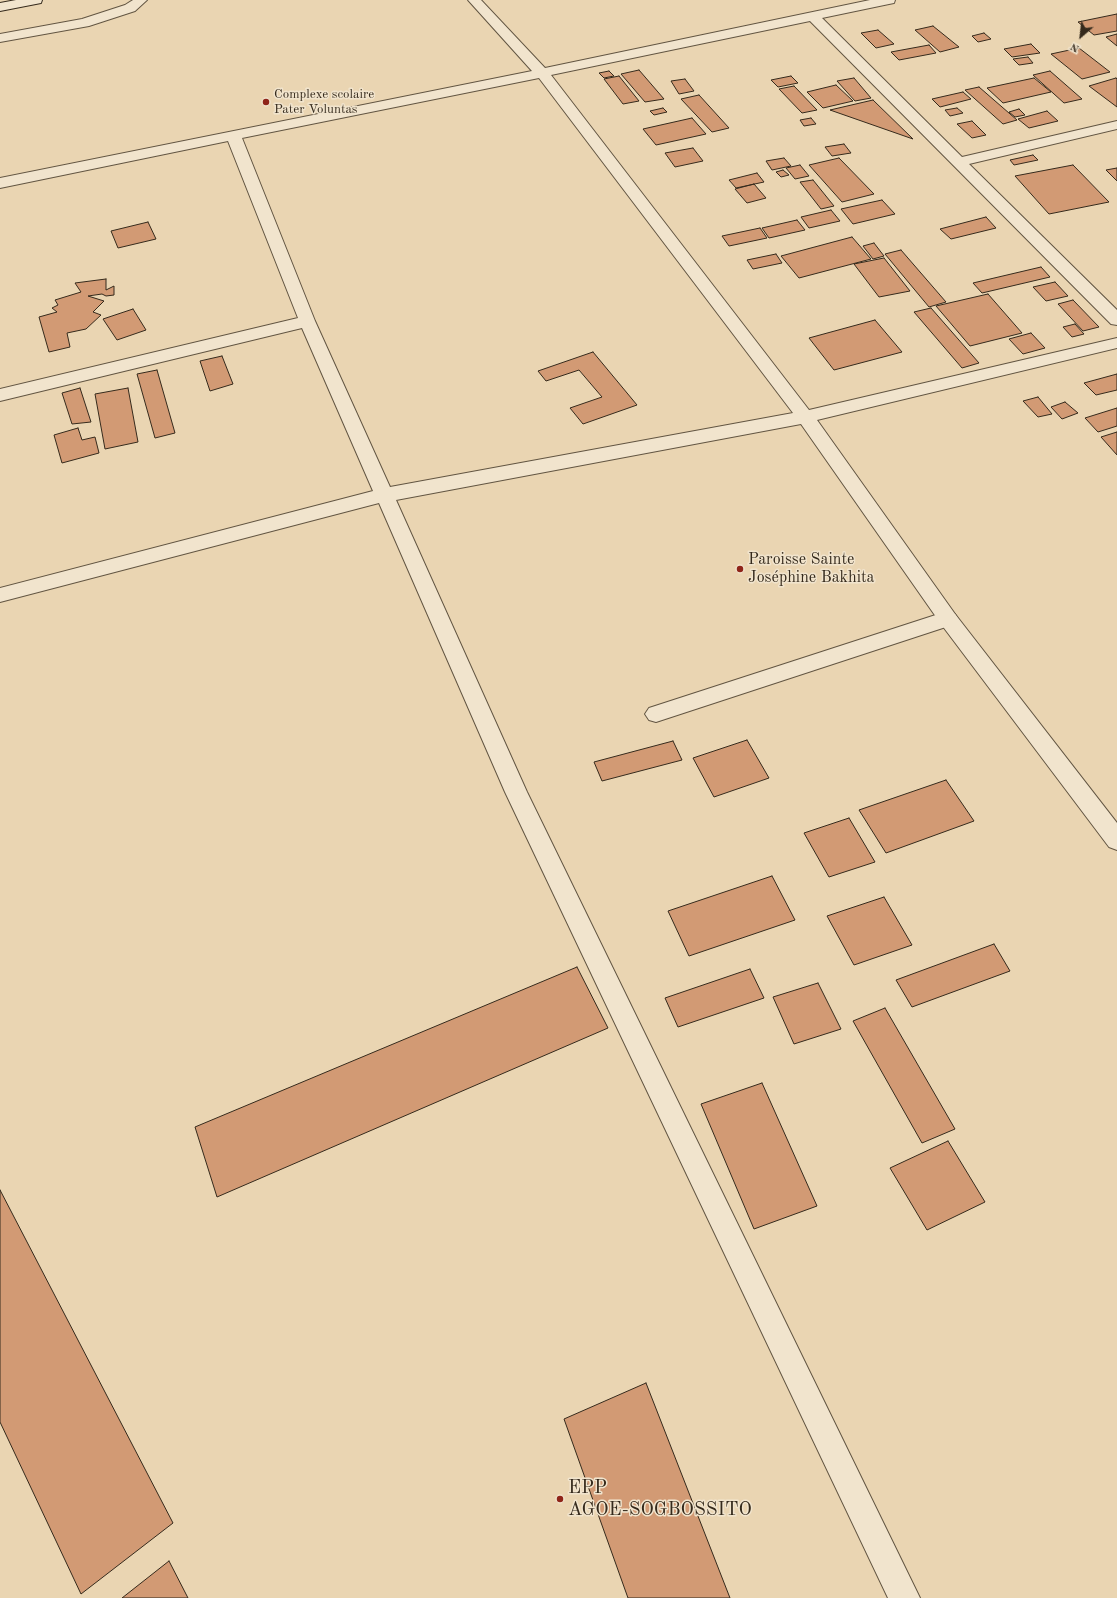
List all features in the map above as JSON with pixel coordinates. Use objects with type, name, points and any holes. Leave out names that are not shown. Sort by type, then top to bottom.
[{"type":"street","points":[[0,7],[36,0]]},
{"type":"street","points":[[0,38],[84,23],[130,8],[141,0]]},
{"type":"street","points":[[474,0],[542,73],[804,417],[948,619],[1117,840]]},
{"type":"street","points":[[0,182],[187,146],[233,135],[542,73],[889,0]]},
{"type":"street","points":[[813,16],[1117,320]]},
{"type":"street","points":[[959,162],[1117,125]]},
{"type":"street","points":[[233,135],[307,321],[516,792],[904,1598]]},
{"type":"street","points":[[0,395],[307,321]]},
{"type":"street","points":[[0,596],[385,495],[804,417],[1117,343]]},
{"type":"street","points":[[656,714],[948,619]]},
{"type":"building","points":[[1117,14],[1117,31],[1094,35],[1078,22]]},
{"type":"building","points":[[933,26],[959,47],[940,52],[915,30]]},
{"type":"building","points":[[878,30],[894,44],[876,48],[861,33]]},
{"type":"building","points":[[984,33],[991,39],[978,42],[972,36]]},
{"type":"building","points":[[1117,34],[1117,46],[1106,37]]},
{"type":"building","points":[[1031,44],[1040,53],[1012,57],[1004,49]]},
{"type":"building","points":[[929,45],[936,53],[899,60],[891,52]]},
{"type":"building","points":[[1079,48],[1110,72],[1082,79],[1051,54]]},
{"type":"building","points":[[1028,57],[1033,63],[1019,65],[1013,59]]},
{"type":"building","points":[[639,70],[664,99],[645,102],[621,74]]},
{"type":"building","points":[[609,71],[614,76],[604,78],[599,73]]},
{"type":"building","points":[[1050,71],[1082,99],[1064,103],[1033,75]]},
{"type":"building","points":[[619,76],[639,101],[623,104],[604,79]]},
{"type":"building","points":[[791,76],[798,83],[778,87],[771,80]]},
{"type":"building","points":[[854,78],[871,98],[855,101],[837,81]]},
{"type":"building","points":[[1034,78],[1051,92],[1003,103],[987,88]]},
{"type":"building","points":[[1116,78],[1117,79],[1117,107],[1089,86]]},
{"type":"building","points":[[685,79],[694,91],[679,94],[671,81]]},
{"type":"building","points":[[836,85],[853,101],[823,108],[807,92]]},
{"type":"building","points":[[794,86],[817,110],[802,113],[779,89]]},
{"type":"building","points":[[979,87],[1017,120],[1003,124],[965,90]]},
{"type":"building","points":[[963,92],[971,99],[940,107],[932,99]]},
{"type":"building","points":[[699,95],[729,128],[712,132],[681,99]]},
{"type":"building","points":[[873,100],[913,139],[830,110]]},
{"type":"building","points":[[663,108],[667,112],[654,115],[650,111]]},
{"type":"building","points":[[957,108],[963,113],[950,116],[945,110]]},
{"type":"building","points":[[1019,109],[1025,115],[1015,117],[1009,112]]},
{"type":"building","points":[[1047,111],[1058,121],[1029,128],[1018,119]]},
{"type":"building","points":[[692,118],[706,134],[656,145],[643,129]]},
{"type":"building","points":[[811,118],[816,124],[804,126],[800,120]]},
{"type":"building","points":[[972,121],[986,135],[972,138],[957,124]]},
{"type":"building","points":[[844,144],[851,153],[832,156],[825,147]]},
{"type":"building","points":[[693,148],[703,161],[675,167],[665,153]]},
{"type":"building","points":[[1033,155],[1038,160],[1014,165],[1010,160]]},
{"type":"building","points":[[784,158],[791,166],[772,170],[766,161]]},
{"type":"building","points":[[839,158],[874,194],[842,202],[809,165]]},
{"type":"building","points":[[800,165],[809,176],[795,179],[786,168]]},
{"type":"building","points":[[1073,165],[1109,202],[1049,214],[1015,176]]},
{"type":"building","points":[[1117,168],[1117,181],[1106,170]]},
{"type":"building","points":[[783,170],[789,175],[781,177],[776,172]]},
{"type":"building","points":[[757,173],[764,182],[736,188],[729,180]]},
{"type":"building","points":[[813,180],[834,206],[821,209],[800,182]]},
{"type":"building","points":[[754,184],[766,198],[747,203],[735,189]]},
{"type":"building","points":[[882,200],[895,214],[853,224],[841,209]]},
{"type":"building","points":[[831,210],[840,221],[809,228],[801,217]]},
{"type":"building","points":[[986,217],[996,228],[951,239],[940,229]]},
{"type":"building","points":[[797,220],[805,230],[769,238],[762,228]]},
{"type":"building","points":[[148,222],[156,239],[118,248],[111,231]]},
{"type":"building","points":[[760,228],[767,238],[729,246],[722,236]]},
{"type":"building","points":[[852,237],[871,259],[799,278],[781,256]]},
{"type":"building","points":[[874,243],[884,256],[873,259],[863,246]]},
{"type":"building","points":[[901,250],[946,302],[929,307],[885,254]]},
{"type":"building","points":[[776,254],[782,263],[753,269],[747,260]]},
{"type":"building","points":[[884,258],[910,291],[879,297],[854,264]]},
{"type":"building","points":[[1041,267],[1050,277],[982,293],[973,283]]},
{"type":"building","points":[[106,279],[106,290],[114,286],[114,295],[106,296],[102,294],[88,296],[104,301],[93,312],[101,315],[86,329],[67,333],[70,347],[49,352],[39,317],[57,312],[52,308],[58,305],[55,300],[81,292],[75,283]]},
{"type":"building","points":[[1055,282],[1068,296],[1046,301],[1033,287]]},
{"type":"building","points":[[988,294],[1022,333],[970,346],[936,306]]},
{"type":"building","points":[[1073,300],[1099,327],[1083,331],[1058,304]]},
{"type":"building","points":[[931,308],[979,363],[962,368],[914,312]]},
{"type":"building","points":[[133,309],[146,330],[117,340],[103,319]]},
{"type":"building","points":[[875,320],[902,352],[834,370],[809,338]]},
{"type":"building","points":[[1075,324],[1084,334],[1072,337],[1063,327]]},
{"type":"building","points":[[1031,333],[1045,348],[1023,354],[1009,339]]},
{"type":"building","points":[[593,352],[637,405],[583,424],[570,408],[602,397],[579,370],[546,381],[538,371]]},
{"type":"building","points":[[222,356],[233,384],[210,391],[200,361]]},
{"type":"building","points":[[157,370],[175,433],[155,438],[137,374]]},
{"type":"building","points":[[1117,374],[1117,390],[1096,395],[1084,383]]},
{"type":"building","points":[[80,388],[91,422],[72,424],[62,393]]},
{"type":"building","points":[[128,388],[138,442],[105,449],[95,394]]},
{"type":"building","points":[[1038,397],[1052,414],[1038,417],[1023,401]]},
{"type":"building","points":[[1065,402],[1078,413],[1062,419],[1051,407]]},
{"type":"building","points":[[1117,408],[1117,426],[1098,432],[1085,418]]},
{"type":"building","points":[[78,428],[82,440],[95,437],[99,453],[62,463],[54,435]]},
{"type":"building","points":[[1117,432],[1117,455],[1101,437]]},
{"type":"building","points":[[747,740],[769,778],[714,797],[693,758]]},
{"type":"building","points":[[673,741],[682,760],[602,781],[594,762]]},
{"type":"building","points":[[946,780],[974,821],[886,853],[859,810]]},
{"type":"building","points":[[849,818],[875,862],[829,877],[804,833]]},
{"type":"building","points":[[772,876],[795,920],[689,956],[668,911]]},
{"type":"building","points":[[884,897],[912,945],[854,965],[827,916]]},
{"type":"building","points":[[994,944],[1010,971],[912,1007],[896,980]]},
{"type":"building","points":[[577,967],[608,1028],[217,1197],[195,1127]]},
{"type":"building","points":[[750,969],[764,998],[678,1027],[665,998]]},
{"type":"building","points":[[818,983],[841,1029],[794,1044],[773,997]]},
{"type":"building","points":[[885,1008],[955,1129],[922,1143],[853,1021]]},
{"type":"building","points":[[762,1083],[817,1206],[754,1229],[701,1104]]},
{"type":"building","points":[[948,1141],[985,1202],[927,1230],[890,1168]]},
{"type":"building","points":[[0,1190],[173,1523],[81,1594],[0,1422]]},
{"type":"building","points":[[646,1383],[730,1598],[628,1598],[564,1419]]},
{"type":"building","points":[[169,1561],[188,1598],[122,1598]]},
{"type":"place","name":"Complexe scolaire Pater Voluntas","points":[[266,102]]},
{"type":"place","name":"Paroisse Sainte Joséphine Bakhita","points":[[740,569]]},
{"type":"place","name":"EPP AGOE-SOGBOSSITO","points":[[560,1499]]}]
